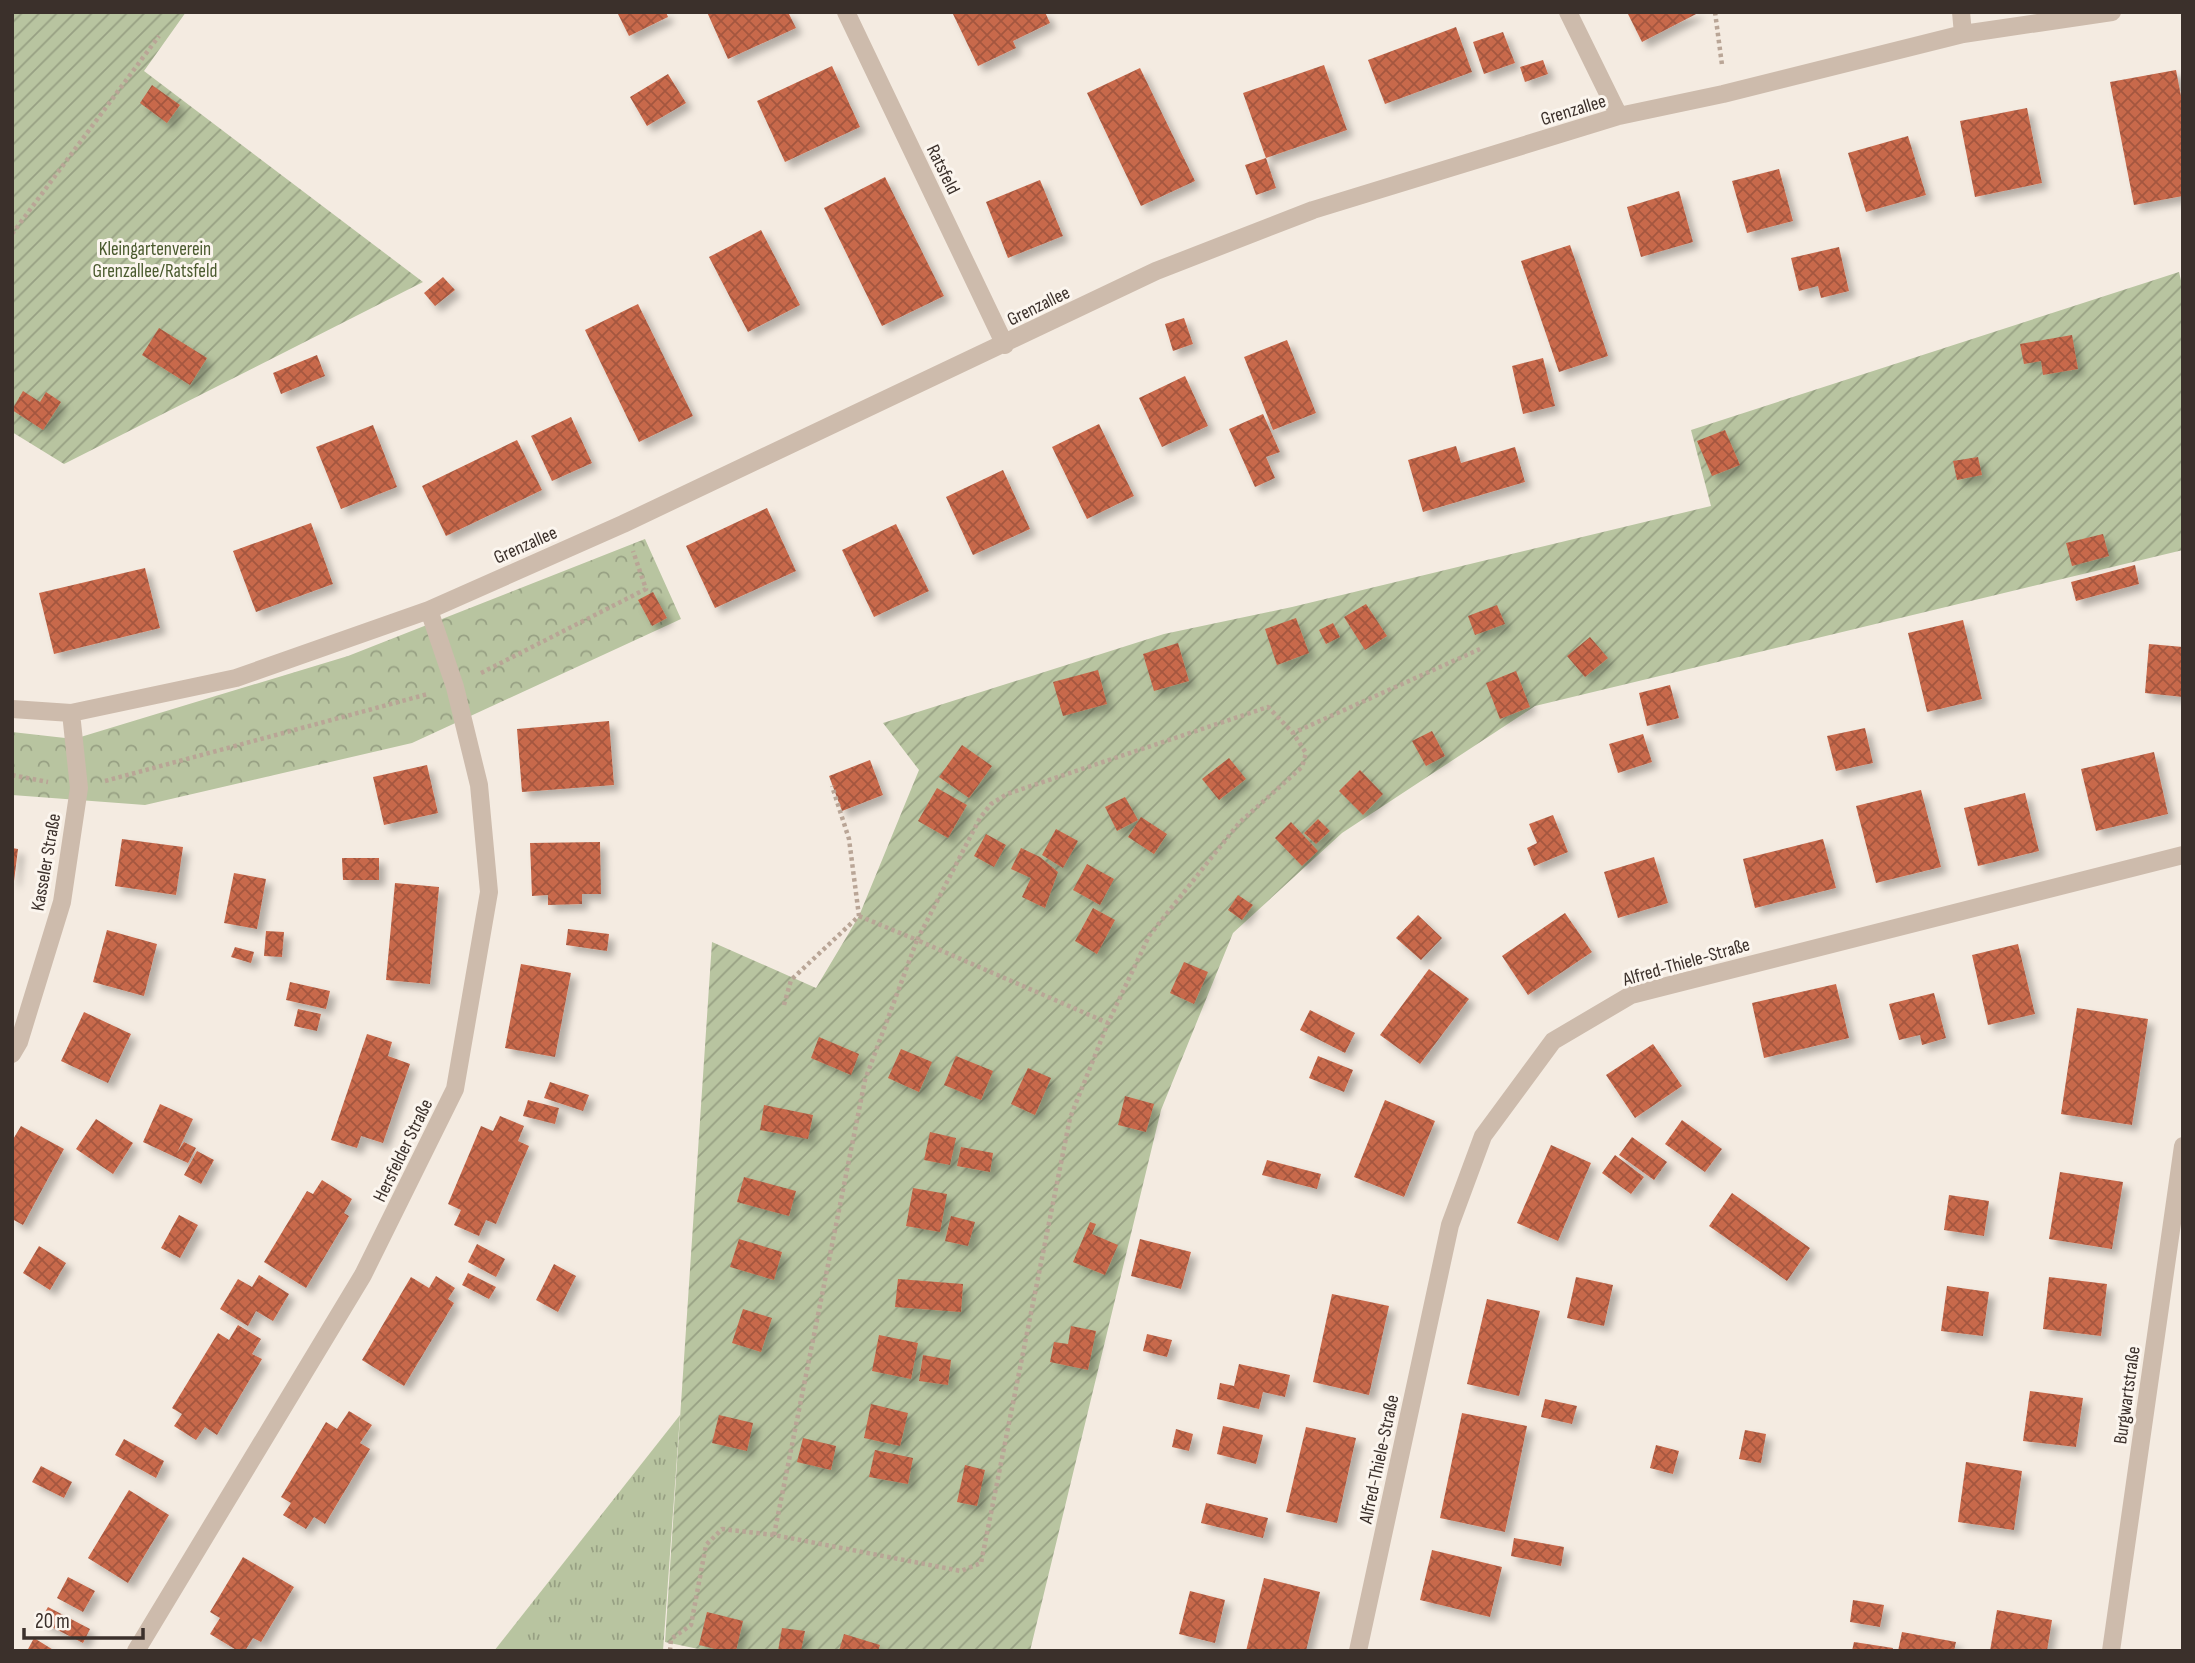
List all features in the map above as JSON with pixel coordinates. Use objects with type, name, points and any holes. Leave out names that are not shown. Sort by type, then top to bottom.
[{"type":"street","name":"Ratsfeld","points":[[846,12],[1004,345]]},
{"type":"street","points":[[1568,12],[1619,116]]},
{"type":"street","points":[[1961,12],[1963,34]]},
{"type":"street","name":"Grenzallee","points":[[12,709],[71,713],[236,678],[429,610],[623,524],[1156,271],[1312,210],[1619,116],[1723,94],[1963,34],[2112,12]]},
{"type":"street","name":"Hersfelder Straße","points":[[136,1651],[363,1275],[456,1089],[489,892],[479,785],[455,687],[429,610]]},
{"type":"street","name":"Kasseler Straße","points":[[12,1054],[19,1042],[62,902],[79,788],[71,713]]},
{"type":"street","name":"Alfred-Thiele-Straße","points":[[1358,1651],[1450,1225],[1483,1136],[1553,1041],[1631,995],[2183,855]]},
{"type":"street","name":"Burgwartstraße","points":[[2111,1651],[2183,1146]]},
{"type":"path","points":[[1715,12],[1722,57],[1723,94]]},
{"type":"path","points":[[12,234],[159,36]]},
{"type":"path","points":[[12,775],[79,788],[455,687],[646,589],[623,524]]},
{"type":"path","points":[[1293,733],[1480,649]]},
{"type":"path","points":[[670,1651],[671,1639],[691,1625],[706,1545],[722,1528],[774,1535],[961,1571],[981,1563],[1069,1118],[1108,1023],[1149,936],[1238,823],[1302,767],[1306,753],[1293,733],[1268,707],[1007,794],[991,804],[980,818],[917,940],[865,1080],[774,1535]]},
{"type":"path","points":[[832,786],[849,839],[859,916]]},
{"type":"path","points":[[859,916],[1108,1023]]},
{"type":"path","points":[[784,1005],[791,979],[859,916]]},
{"type":"green space","name":"Kleingartenverein Grenzallee/Ratsfeld","points":[[12,12],[186,12],[144,71],[423,282],[64,464],[12,432]]},
{"type":"green space","points":[[2179,272],[2183,289],[2183,550],[1535,706],[1342,833],[1233,933],[1161,1110],[1030,1651],[708,1651],[665,1642],[712,942],[816,988],[859,916],[919,770],[883,723],[1164,634],[1292,607],[1711,506],[1691,430]]},
{"type":"green space","points":[[645,539],[681,619],[412,743],[145,805],[12,795],[12,732],[74,739],[348,656]]},
{"type":"green space","points":[[680,1415],[663,1651],[494,1651]]},
{"type":"building","points":[[617,12],[666,12],[668,17],[629,36]]},
{"type":"building","points":[[707,12],[788,12],[796,28],[728,59]]},
{"type":"building","points":[[952,12],[1045,12],[1050,23],[1013,41],[1016,48],[978,66]]},
{"type":"building","points":[[1627,12],[1700,12],[1642,42]]},
{"type":"building","points":[[1456,27],[1472,72],[1385,104],[1368,60]]},
{"type":"building","points":[[1503,32],[1515,63],[1484,74],[1473,42]]},
{"type":"building","points":[[1543,60],[1548,74],[1525,82],[1520,67]]},
{"type":"building","points":[[1324,65],[1347,130],[1266,158],[1243,93]]},
{"type":"building","points":[[832,66],[860,127],[785,162],[757,101]]},
{"type":"building","points":[[1140,68],[1195,181],[1141,206],[1087,93]]},
{"type":"building","points":[[2176,70],[2183,107],[2183,196],[2134,205],[2110,82]]},
{"type":"building","points":[[668,74],[686,103],[647,126],[630,97]]},
{"type":"building","points":[[152,85],[180,105],[167,123],[140,103]]},
{"type":"building","points":[[2027,108],[2042,183],[1975,197],[1960,121]]},
{"type":"building","points":[[1908,136],[1926,195],[1866,212],[1848,153]]},
{"type":"building","points":[[1266,158],[1276,188],[1256,195],[1245,165]]},
{"type":"building","points":[[1779,169],[1793,221],[1747,233],[1732,181]]},
{"type":"building","points":[[885,177],[944,296],[882,326],[824,208]]},
{"type":"building","points":[[1040,180],[1063,236],[1008,258],[986,202]]},
{"type":"building","points":[[1679,191],[1693,242],[1641,257],[1627,207]]},
{"type":"building","points":[[761,230],[800,305],[748,332],[709,257]]},
{"type":"building","points":[[1570,245],[1608,356],[1559,372],[1521,261]]},
{"type":"building","points":[[1839,247],[1849,291],[1821,298],[1818,286],[1799,291],[1791,258]]},
{"type":"building","points":[[443,277],[455,290],[435,306],[424,293]]},
{"type":"building","points":[[638,304],[693,416],[639,442],[585,330]]},
{"type":"building","points":[[1184,318],[1193,344],[1173,351],[1165,324]]},
{"type":"building","points":[[159,328],[207,358],[190,385],[142,355]]},
{"type":"building","points":[[2072,335],[2078,369],[2043,375],[2041,361],[2024,364],[2020,344]]},
{"type":"building","points":[[1287,340],[1316,413],[1273,430],[1244,357]]},
{"type":"building","points":[[317,355],[325,376],[281,394],[273,373]]},
{"type":"building","points":[[1543,358],[1555,406],[1523,414],[1512,366]]},
{"type":"building","points":[[1185,376],[1208,426],[1162,447],[1139,398]]},
{"type":"building","points":[[23,391],[40,402],[46,392],[61,402],[43,430],[12,410]]},
{"type":"building","points":[[1263,414],[1280,452],[1266,457],[1275,478],[1255,487],[1229,429]]},
{"type":"building","points":[[571,417],[592,463],[552,481],[531,436]]},
{"type":"building","points":[[1099,424],[1134,496],[1087,519],[1052,447]]},
{"type":"building","points":[[373,425],[397,487],[341,509],[316,447]]},
{"type":"building","points":[[1725,430],[1740,465],[1712,476],[1697,441]]},
{"type":"building","points":[[517,440],[542,490],[446,536],[422,486]]},
{"type":"building","points":[[1456,446],[1461,463],[1515,447],[1525,482],[1423,512],[1408,460]]},
{"type":"building","points":[[1978,457],[1982,475],[1957,480],[1953,461]]},
{"type":"building","points":[[1003,470],[1030,529],[973,555],[946,497]]},
{"type":"building","points":[[767,508],[796,571],[715,608],[686,546]]},
{"type":"building","points":[[311,523],[333,584],[256,612],[233,551]]},
{"type":"building","points":[[896,524],[929,591],[874,617],[842,550]]},
{"type":"building","points":[[2103,534],[2109,556],[2072,566],[2066,543]]},
{"type":"building","points":[[2135,565],[2139,584],[2076,601],[2071,582]]},
{"type":"building","points":[[145,568],[160,628],[54,654],[39,593]]},
{"type":"building","points":[[653,592],[667,618],[652,626],[638,600]]},
{"type":"building","points":[[1366,604],[1387,636],[1365,650],[1344,617]]},
{"type":"building","points":[[1497,605],[1505,624],[1475,635],[1468,616]]},
{"type":"building","points":[[1296,618],[1309,653],[1277,665],[1265,629]]},
{"type":"building","points":[[1963,620],[1982,699],[1927,712],[1908,633]]},
{"type":"building","points":[[1333,623],[1340,637],[1326,644],[1319,630]]},
{"type":"building","points":[[1590,637],[1608,658],[1585,677],[1567,656]]},
{"type":"building","points":[[1178,643],[1189,681],[1154,691],[1143,654]]},
{"type":"building","points":[[2149,644],[2183,647],[2183,697],[2145,693]]},
{"type":"building","points":[[1098,670],[1107,704],[1063,716],[1053,682]]},
{"type":"building","points":[[1516,671],[1530,707],[1500,719],[1486,683]]},
{"type":"building","points":[[1670,685],[1679,718],[1647,726],[1639,693]]},
{"type":"building","points":[[609,721],[614,785],[522,792],[517,729]]},
{"type":"building","points":[[1865,728],[1873,763],[1836,771],[1827,736]]},
{"type":"building","points":[[1432,731],[1445,756],[1426,766],[1412,741]]},
{"type":"building","points":[[1643,734],[1652,762],[1618,773],[1609,744]]},
{"type":"building","points":[[962,745],[992,766],[969,798],[939,777]]},
{"type":"building","points":[[2154,752],[2168,814],[2096,831],[2081,769]]},
{"type":"building","points":[[1229,758],[1246,779],[1219,800],[1202,779]]},
{"type":"building","points":[[870,760],[883,795],[842,811],[829,776]]},
{"type":"building","points":[[427,765],[438,813],[384,825],[373,777]]},
{"type":"building","points":[[1360,770],[1383,794],[1363,815],[1339,791]]},
{"type":"building","points":[[937,788],[967,805],[948,838],[918,821]]},
{"type":"building","points":[[1921,790],[1941,867],[1876,883],[1856,806]]},
{"type":"building","points":[[2025,793],[2039,851],[1978,866],[1964,808]]},
{"type":"building","points":[[1125,797],[1138,820],[1117,831],[1105,807]]},
{"type":"building","points":[[1553,815],[1568,852],[1534,866],[1527,848],[1537,843],[1529,824]]},
{"type":"building","points":[[1141,817],[1167,834],[1154,854],[1128,837]]},
{"type":"building","points":[[1318,819],[1330,831],[1316,844],[1304,833]]},
{"type":"building","points":[[1291,822],[1318,851],[1302,866],[1275,838]]},
{"type":"building","points":[[1056,829],[1078,841],[1063,868],[1042,855]]},
{"type":"building","points":[[986,834],[1006,845],[994,867],[974,856]]},
{"type":"building","points":[[122,839],[183,847],[176,895],[115,886]]},
{"type":"building","points":[[1823,839],[1836,888],[1755,908],[1743,859]]},
{"type":"building","points":[[600,842],[601,894],[582,894],[582,904],[548,905],[548,895],[532,896],[530,843]]},
{"type":"building","points":[[12,848],[18,849],[14,881],[12,881]]},
{"type":"building","points":[[1021,848],[1040,857],[1058,872],[1045,908],[1022,897],[1031,878],[1011,869]]},
{"type":"building","points":[[1654,857],[1668,903],[1618,918],[1604,872]]},
{"type":"building","points":[[342,858],[379,858],[379,880],[343,880]]},
{"type":"building","points":[[1087,864],[1114,879],[1100,905],[1073,890]]},
{"type":"building","points":[[234,873],[266,879],[257,929],[224,923]]},
{"type":"building","points":[[395,883],[439,887],[430,984],[386,980]]},
{"type":"building","points":[[1238,895],[1253,905],[1242,920],[1228,910]]},
{"type":"building","points":[[1093,908],[1115,920],[1097,954],[1075,941]]},
{"type":"building","points":[[1565,913],[1592,952],[1528,995],[1502,956]]},
{"type":"building","points":[[1418,915],[1442,938],[1421,960],[1396,938]]},
{"type":"building","points":[[568,929],[609,934],[607,951],[566,945]]},
{"type":"building","points":[[107,930],[157,944],[144,996],[93,982]]},
{"type":"building","points":[[266,931],[284,932],[282,957],[264,956]]},
{"type":"building","points":[[2018,944],[2035,1014],[1988,1025],[1972,955]]},
{"type":"building","points":[[235,947],[254,952],[251,963],[231,957]]},
{"type":"building","points":[[1184,962],[1208,972],[1194,1004],[1170,993]]},
{"type":"building","points":[[521,964],[571,973],[555,1057],[505,1048]]},
{"type":"building","points":[[1429,969],[1469,999],[1420,1064],[1380,1035]]},
{"type":"building","points":[[290,982],[330,991],[326,1009],[286,1000]]},
{"type":"building","points":[[1836,984],[1849,1038],[1764,1058],[1752,1003]]},
{"type":"building","points":[[1934,993],[1946,1038],[1922,1045],[1920,1035],[1899,1040],[1889,1004]]},
{"type":"building","points":[[2077,1008],[2148,1019],[2132,1125],[2061,1114]]},
{"type":"building","points":[[298,1009],[321,1014],[317,1031],[294,1026]]},
{"type":"building","points":[[1310,1010],[1355,1033],[1345,1053],[1300,1030]]},
{"type":"building","points":[[84,1012],[131,1034],[108,1083],[61,1061]]},
{"type":"building","points":[[367,1034],[392,1042],[388,1056],[410,1064],[383,1143],[361,1136],[357,1148],[331,1140]]},
{"type":"building","points":[[819,1037],[859,1054],[851,1075],[811,1058]]},
{"type":"building","points":[[1653,1044],[1682,1086],[1635,1118],[1606,1075]]},
{"type":"building","points":[[901,1049],[932,1062],[919,1092],[888,1078]]},
{"type":"building","points":[[956,1056],[993,1071],[981,1100],[944,1085]]},
{"type":"building","points":[[1318,1056],[1353,1070],[1344,1092],[1309,1078]]},
{"type":"building","points":[[1028,1068],[1051,1078],[1035,1115],[1011,1104]]},
{"type":"building","points":[[550,1082],[589,1095],[583,1111],[544,1098]]},
{"type":"building","points":[[1125,1096],[1154,1104],[1146,1132],[1118,1125]]},
{"type":"building","points":[[528,1100],[559,1108],[555,1124],[523,1116]]},
{"type":"building","points":[[1385,1100],[1435,1121],[1404,1197],[1354,1177]]},
{"type":"building","points":[[160,1104],[193,1119],[177,1153],[184,1142],[196,1148],[188,1163],[143,1142]]},
{"type":"building","points":[[764,1105],[813,1115],[808,1139],[760,1130]]},
{"type":"building","points":[[500,1116],[524,1126],[518,1141],[529,1146],[496,1224],[486,1220],[479,1236],[454,1225],[461,1210],[448,1204],[481,1126],[493,1131]]},
{"type":"building","points":[[96,1119],[133,1143],[113,1174],[76,1149]]},
{"type":"building","points":[[1682,1120],[1722,1149],[1705,1172],[1665,1144]]},
{"type":"building","points":[[21,1126],[64,1149],[23,1225],[12,1219],[12,1141]]},
{"type":"building","points":[[930,1132],[956,1138],[950,1165],[924,1160]]},
{"type":"building","points":[[1632,1137],[1667,1162],[1654,1180],[1619,1155]]},
{"type":"building","points":[[1551,1145],[1591,1163],[1558,1241],[1517,1223]]},
{"type":"building","points":[[961,1147],[993,1153],[990,1172],[957,1166]]},
{"type":"building","points":[[197,1151],[214,1160],[201,1184],[184,1175]]},
{"type":"building","points":[[1615,1155],[1644,1177],[1631,1194],[1602,1173]]},
{"type":"building","points":[[1267,1160],[1321,1174],[1317,1189],[1262,1175]]},
{"type":"building","points":[[2060,1172],[2123,1182],[2112,1249],[2049,1239]]},
{"type":"building","points":[[744,1177],[796,1191],[789,1216],[737,1202]]},
{"type":"building","points":[[322,1180],[352,1199],[344,1213],[349,1216],[306,1288],[264,1262],[307,1191],[313,1194]]},
{"type":"building","points":[[913,1188],[947,1194],[940,1232],[906,1226]]},
{"type":"building","points":[[1732,1193],[1810,1248],[1787,1281],[1709,1226]]},
{"type":"building","points":[[1949,1195],[1989,1201],[1984,1236],[1944,1230]]},
{"type":"building","points":[[179,1215],[198,1225],[180,1258],[161,1248]]},
{"type":"building","points":[[951,1216],[975,1222],[968,1246],[945,1241]]},
{"type":"building","points":[[1090,1222],[1096,1224],[1092,1234],[1118,1245],[1105,1275],[1073,1262]]},
{"type":"building","points":[[739,1239],[782,1252],[774,1280],[730,1267]]},
{"type":"building","points":[[1140,1239],[1191,1252],[1181,1289],[1131,1276]]},
{"type":"building","points":[[477,1244],[505,1259],[496,1277],[468,1262]]},
{"type":"building","points":[[39,1246],[66,1263],[50,1290],[23,1273]]},
{"type":"building","points":[[554,1264],[576,1276],[558,1312],[536,1300]]},
{"type":"building","points":[[468,1273],[496,1287],[489,1299],[462,1285]]},
{"type":"building","points":[[259,1275],[289,1294],[273,1321],[256,1311],[248,1326],[220,1309],[238,1279],[252,1287]]},
{"type":"building","points":[[436,1276],[455,1288],[448,1299],[454,1303],[404,1386],[362,1360],[411,1277],[429,1288]]},
{"type":"building","points":[[1576,1277],[1613,1285],[1604,1326],[1567,1318]]},
{"type":"building","points":[[2049,1277],[2107,1284],[2101,1336],[2043,1329]]},
{"type":"building","points":[[898,1279],[963,1284],[961,1312],[895,1307]]},
{"type":"building","points":[[1947,1286],[1989,1292],[1983,1336],[1941,1331]]},
{"type":"building","points":[[1332,1294],[1389,1306],[1369,1395],[1313,1382]]},
{"type":"building","points":[[1487,1299],[1540,1311],[1519,1396],[1467,1384]]},
{"type":"building","points":[[743,1309],[772,1318],[761,1352],[732,1343]]},
{"type":"building","points":[[238,1325],[261,1339],[252,1354],[262,1359],[217,1435],[205,1427],[196,1440],[174,1426],[182,1414],[172,1408],[218,1333],[229,1340]]},
{"type":"building","points":[[1071,1326],[1096,1331],[1088,1370],[1050,1362],[1054,1342],[1068,1344]]},
{"type":"building","points":[[1147,1334],[1172,1340],[1167,1357],[1143,1351]]},
{"type":"building","points":[[879,1335],[918,1343],[911,1379],[872,1371]]},
{"type":"building","points":[[923,1355],[951,1360],[948,1385],[919,1381]]},
{"type":"building","points":[[1239,1364],[1290,1375],[1285,1397],[1263,1392],[1259,1409],[1217,1399],[1220,1383],[1234,1386]]},
{"type":"building","points":[[2030,1391],[2083,1398],[2076,1447],[2023,1441]]},
{"type":"building","points":[[1545,1399],[1577,1406],[1572,1424],[1541,1417]]},
{"type":"building","points":[[871,1404],[908,1413],[900,1446],[864,1438]]},
{"type":"building","points":[[349,1411],[372,1425],[360,1443],[370,1449],[325,1524],[314,1517],[306,1529],[283,1515],[291,1503],[281,1497],[326,1422],[337,1429]]},
{"type":"building","points":[[1462,1413],[1527,1426],[1505,1532],[1440,1518]]},
{"type":"building","points":[[719,1415],[753,1423],[747,1451],[712,1443]]},
{"type":"building","points":[[1223,1426],[1263,1435],[1256,1464],[1217,1454]]},
{"type":"building","points":[[1306,1427],[1356,1438],[1337,1523],[1286,1512]]},
{"type":"building","points":[[1176,1429],[1193,1434],[1189,1451],[1172,1447]]},
{"type":"building","points":[[1745,1430],[1766,1434],[1761,1463],[1739,1459]]},
{"type":"building","points":[[803,1438],[836,1446],[831,1470],[797,1462]]},
{"type":"building","points":[[124,1439],[164,1461],[156,1478],[115,1455]]},
{"type":"building","points":[[1656,1445],[1679,1451],[1673,1474],[1650,1468]]},
{"type":"building","points":[[875,1450],[913,1458],[908,1484],[869,1477]]},
{"type":"building","points":[[1966,1462],[2022,1471],[2014,1530],[1958,1522]]},
{"type":"building","points":[[965,1465],[985,1470],[977,1506],[957,1502]]},
{"type":"building","points":[[41,1466],[72,1482],[64,1498],[32,1482]]},
{"type":"building","points":[[129,1490],[169,1515],[128,1583],[88,1558]]},
{"type":"building","points":[[1206,1503],[1268,1518],[1263,1538],[1201,1523]]},
{"type":"building","points":[[1514,1538],[1564,1547],[1561,1566],[1511,1556]]},
{"type":"building","points":[[1432,1550],[1502,1567],[1490,1617],[1420,1600]]},
{"type":"building","points":[[243,1557],[294,1587],[261,1642],[253,1638],[245,1651],[238,1651],[210,1634],[220,1618],[210,1612]]},
{"type":"building","points":[[68,1577],[95,1591],[83,1612],[57,1598]]},
{"type":"building","points":[[1264,1578],[1320,1592],[1306,1651],[1246,1651]]},
{"type":"building","points":[[1190,1591],[1225,1600],[1215,1643],[1179,1634]]},
{"type":"building","points":[[1853,1600],[1884,1605],[1880,1627],[1850,1622]]},
{"type":"building","points":[[48,1607],[90,1629],[83,1643],[40,1621]]},
{"type":"building","points":[[1997,1610],[2052,1620],[2047,1651],[1990,1651]]},
{"type":"building","points":[[707,1612],[743,1621],[736,1651],[699,1645]]},
{"type":"building","points":[[782,1628],[805,1631],[801,1651],[778,1651]]},
{"type":"building","points":[[1902,1632],[1956,1642],[1954,1651],[1898,1651]]},
{"type":"building","points":[[844,1634],[880,1645],[878,1651],[839,1651]]},
{"type":"building","points":[[34,1638],[55,1651],[27,1651]]},
{"type":"building","points":[[1854,1642],[1893,1648],[1892,1651],[1852,1651]]}]
